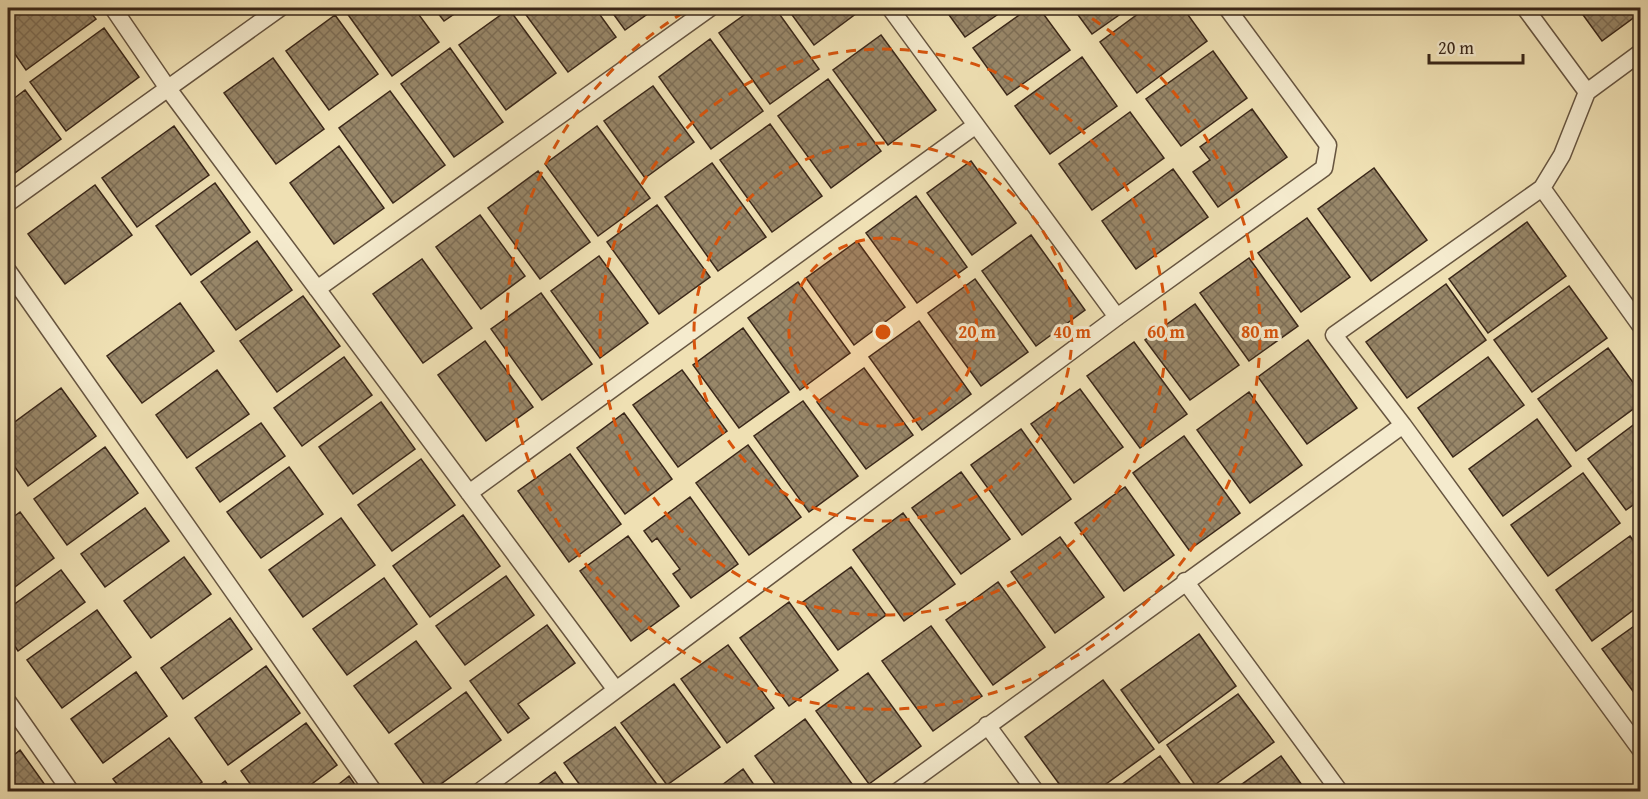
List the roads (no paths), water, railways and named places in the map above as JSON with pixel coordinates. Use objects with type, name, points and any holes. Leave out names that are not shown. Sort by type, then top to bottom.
[{"type":"lane","points":[[113,8],[169,90],[616,690]]},
{"type":"lane","points":[[8,203],[169,90],[280,8]]},
{"type":"lane","points":[[317,289],[710,8]]},
{"type":"lane","points":[[890,8],[1117,318]]},
{"type":"lane","points":[[479,792],[1117,318],[1324,168],[1328,145],[1227,8]]},
{"type":"lane","points":[[1525,8],[1587,92]]},
{"type":"lane","points":[[1641,53],[1587,92],[1562,155],[1542,188],[1334,335],[1403,425],[1641,749]]},
{"type":"lane","points":[[469,493],[976,125]]},
{"type":"lane","points":[[1542,188],[1641,325]]},
{"type":"lane","points":[[8,272],[374,792]]},
{"type":"lane","points":[[897,792],[1403,425]]},
{"type":"lane","points":[[1185,581],[1340,792]]},
{"type":"lane","points":[[8,702],[71,792]]},
{"type":"lane","points":[[987,725],[1036,792]]}]
